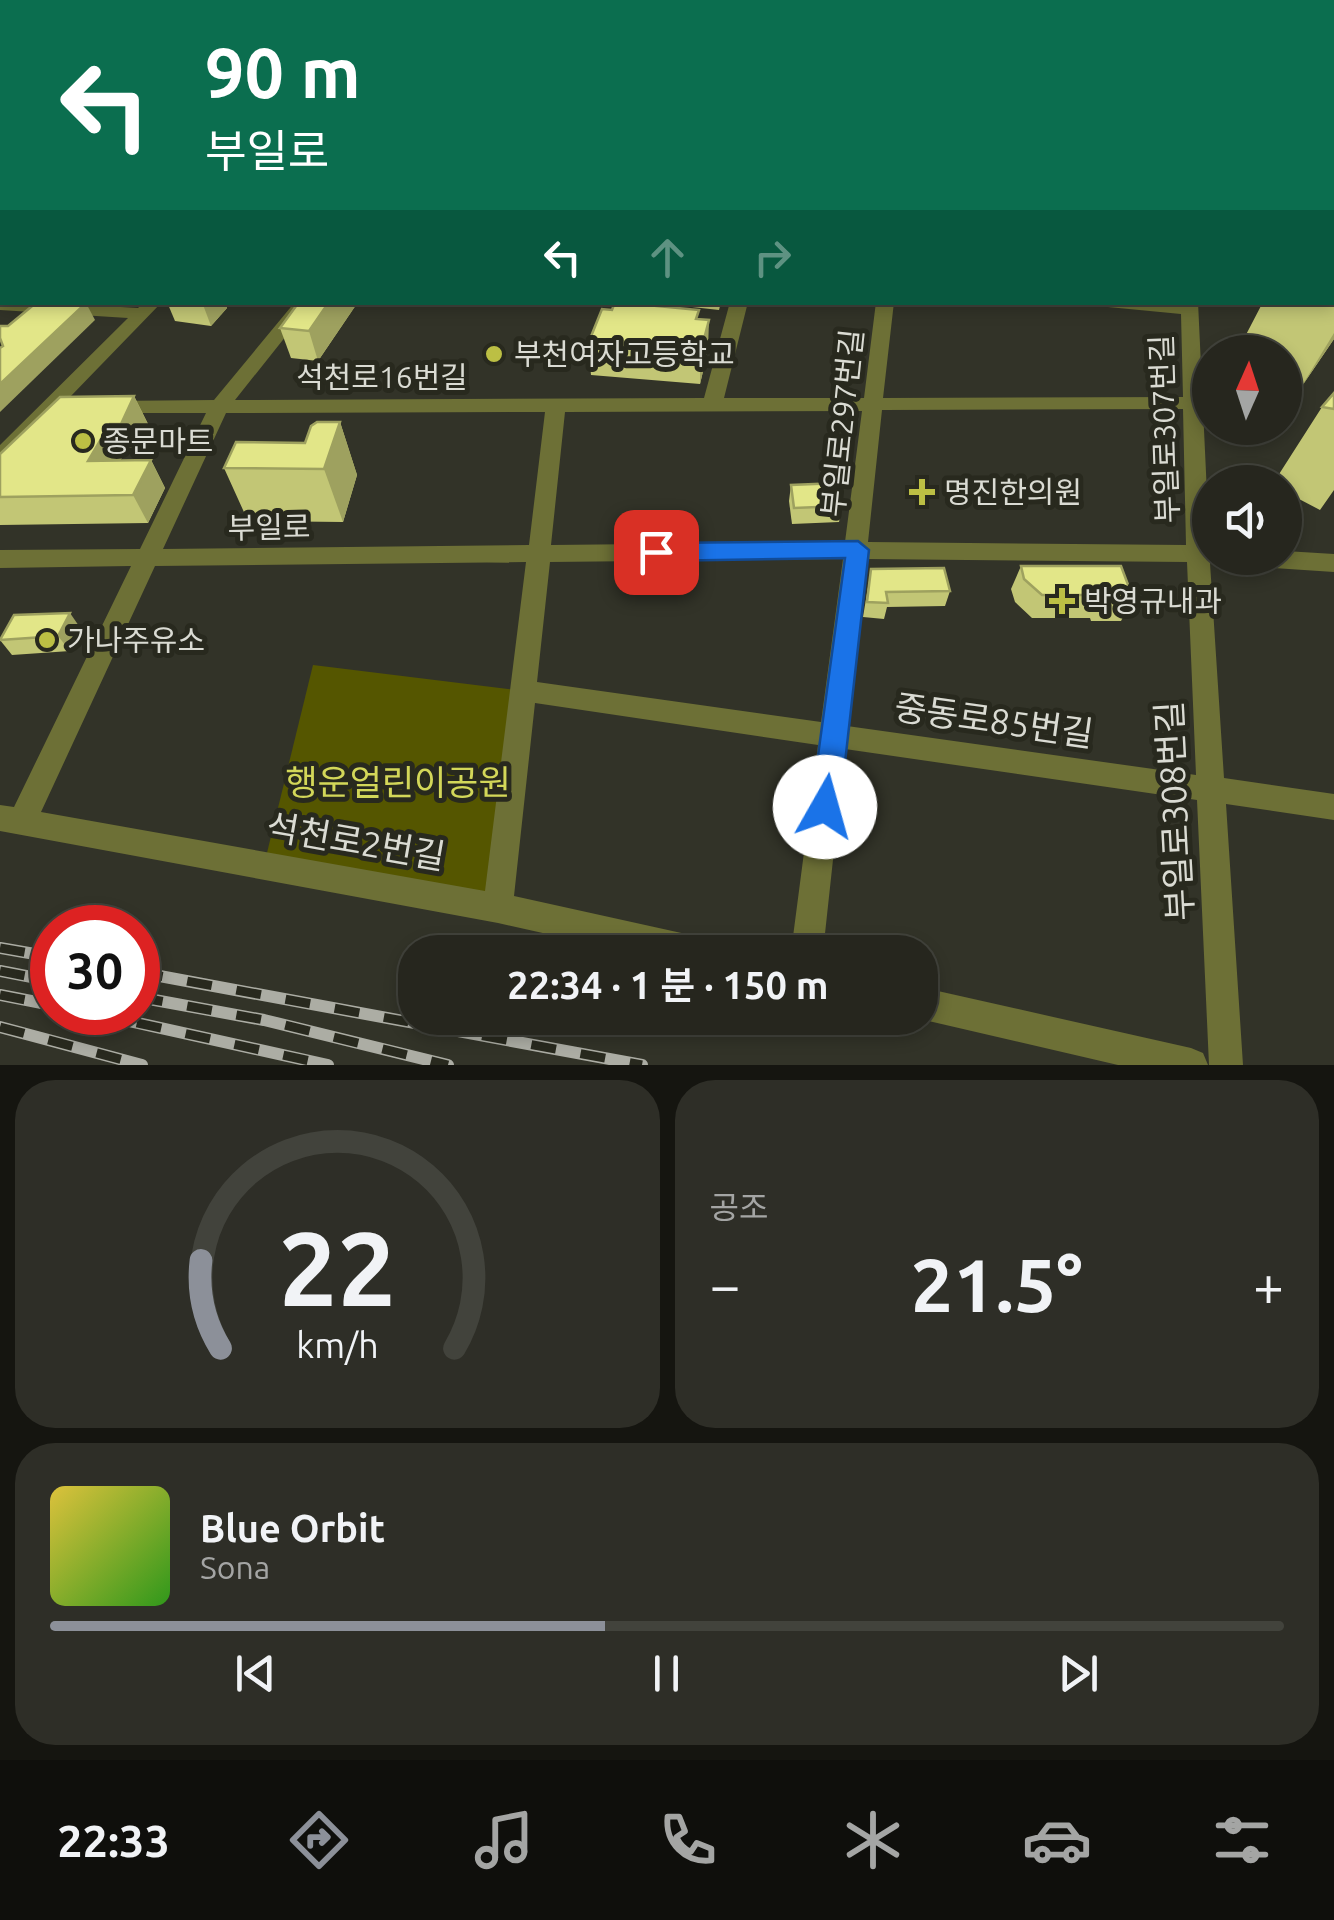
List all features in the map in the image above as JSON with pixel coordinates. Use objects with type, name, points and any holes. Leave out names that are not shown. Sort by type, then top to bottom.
[{"type":"street","points":[[0,305],[149,308]]},
{"type":"street","points":[[11,819],[147,558],[220,407],[303,305]]},
{"type":"street","points":[[712,406],[738,305]]},
{"type":"street","name":"부일로297번길","points":[[809,935],[885,305]]},
{"type":"street","name":"부일로307번길","points":[[1190,306],[1192,371]]},
{"type":"street","points":[[11,328],[34,307]]},
{"type":"street","points":[[0,457],[149,308]]},
{"type":"street","name":"석천로16번길","points":[[51,406],[1192,403]]},
{"type":"street","points":[[498,908],[556,406]]},
{"type":"street","name":"부일로","points":[[0,559],[858,550],[1192,553]]},
{"type":"street","points":[[1302,561],[1334,564]]},
{"type":"street","name":"부일로308번길","points":[[1205,575],[1226,1065]]},
{"type":"street","name":"중동로85번길","points":[[524,691],[1334,807]]},
{"type":"street","name":"석천로2번길","points":[[11,819],[498,908],[619,935]]},
{"type":"street","points":[[938,1008],[1191,1065]]},
{"type":"green space","name":"행운얼린이공원","points":[[313,665],[524,691],[498,908],[264,865]]},
{"type":"building","points":[[33,305],[84,305],[0,384],[0,326],[8,326]]},
{"type":"building","points":[[297,305],[327,305],[309,331],[280,328]]},
{"type":"building","points":[[614,305],[646,305],[699,310],[696,319],[709,320],[700,354],[588,344],[602,309],[612,310]]},
{"type":"building","points":[[1334,393],[1334,409],[1322,407]]},
{"type":"building","points":[[134,396],[121,424],[110,424],[88,461],[151,460],[133,495],[0,497],[0,454],[60,397]]},
{"type":"building","points":[[317,422],[340,422],[324,469],[224,468],[236,442],[305,443],[311,426]]},
{"type":"building","points":[[838,483],[842,506],[794,508],[791,485]]},
{"type":"building","points":[[1021,566],[1121,566],[1133,598],[1042,595],[1024,579]]},
{"type":"building","points":[[944,568],[950,591],[886,592],[888,603],[867,602],[871,569]]},
{"type":"building","points":[[70,613],[58,636],[0,640],[14,615]]},
{"type":"railway","points":[[0,948],[30,953]]},
{"type":"railway","points":[[0,971],[30,977]]},
{"type":"railway","points":[[160,976],[642,1065]]},
{"type":"railway","points":[[0,995],[30,1001]]},
{"type":"railway","points":[[160,1001],[264,1020],[448,1065]]},
{"type":"railway","points":[[0,1027],[142,1065]]},
{"type":"railway","points":[[160,1028],[328,1065]]},
{"type":"place","name":"부천여자고등학교","points":[[494,354]]},
{"type":"place","name":"종문마트","points":[[83,441]]},
{"type":"place","name":"명진한의원","points":[[922,492]]},
{"type":"place","name":"박영규내과","points":[[1062,601]]},
{"type":"place","name":"가나주유소","points":[[47,640]]},
{"type":"route","points":[[656,552],[858,550],[825,807]]}]
